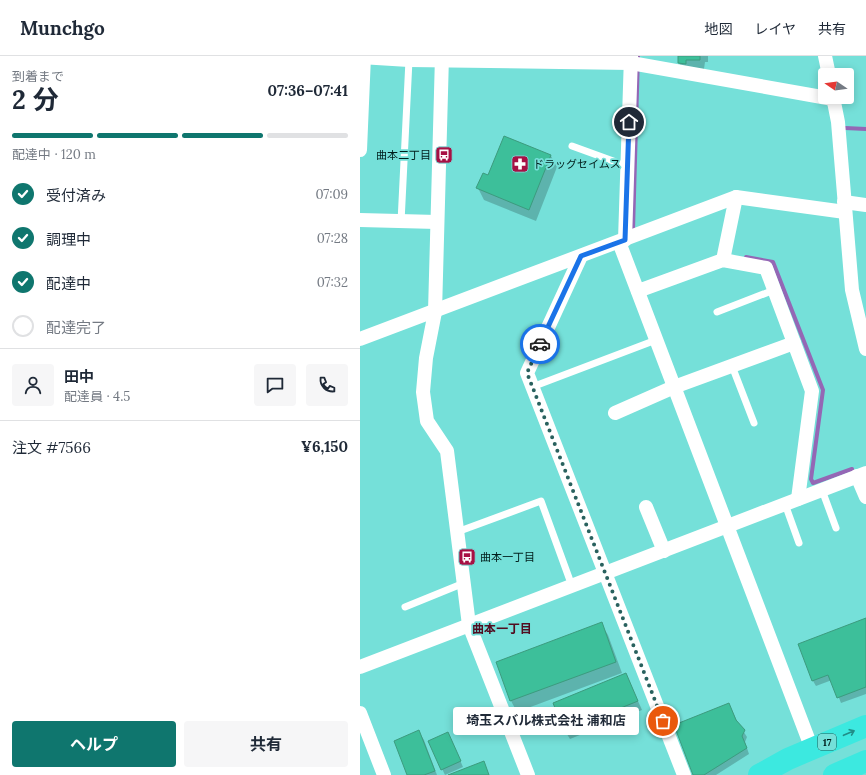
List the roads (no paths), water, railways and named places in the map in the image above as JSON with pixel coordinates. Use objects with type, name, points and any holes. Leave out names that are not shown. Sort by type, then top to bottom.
[{"type":"highway","name":"17","points":[[760,775],[788,759],[866,726]]},
{"type":"highway","name":"17","points":[[788,759],[819,762],[866,742]]},
{"type":"highway","points":[[834,775],[866,761]]},
{"type":"street","points":[[825,56],[828,68]]},
{"type":"street","points":[[360,150],[362,57],[409,60],[442,58],[631,60],[818,95]]},
{"type":"street","points":[[442,58],[435,312],[426,358],[422,392],[427,421],[447,451],[469,625],[528,775]]},
{"type":"street","points":[[631,60],[627,166],[622,241],[656,340],[812,749]]},
{"type":"street","points":[[834,104],[838,122],[852,290],[866,349]]},
{"type":"street","points":[[723,260],[736,197]]},
{"type":"street","points":[[360,339],[435,312],[736,197],[845,207],[866,205]]},
{"type":"street","points":[[360,220],[437,222]]},
{"type":"street","points":[[581,256],[527,373],[684,775]]},
{"type":"street","points":[[638,291],[723,260],[766,268],[812,391],[791,502]]},
{"type":"street","points":[[615,413],[674,387],[794,343]]},
{"type":"street","points":[[360,667],[862,475],[866,497]]},
{"type":"street","points":[[646,507],[664,551]]},
{"type":"street","points":[[360,713],[383,775]]},
{"type":"lane","points":[[402,222],[409,60]]},
{"type":"lane","points":[[572,146],[627,166]]},
{"type":"lane","points":[[717,312],[774,290]]},
{"type":"lane","points":[[532,387],[656,340]]},
{"type":"lane","points":[[732,366],[754,423]]},
{"type":"lane","points":[[822,490],[836,528]]},
{"type":"lane","points":[[458,532],[541,501],[572,586]]},
{"type":"lane","points":[[791,502],[799,543]]},
{"type":"lane","points":[[404,607],[464,583]]},
{"type":"waterway","points":[[633,230],[638,56]]},
{"type":"waterway","points":[[845,128],[866,129]]},
{"type":"waterway","points":[[746,257],[773,262],[823,390],[811,479],[813,483],[852,469],[854,475]]},
{"type":"place","name":"曲本二丁目","points":[[444,155]]},
{"type":"place","name":"ドラッグセイムス","points":[[520,164]]},
{"type":"place","name":"曲本一丁目","points":[[467,557]]},
{"type":"place","name":"埼玉スバル株式会社 浦和店","points":[[663,721]]},
{"type":"district","name":"曲本一丁目","points":[[502,629]]}]
